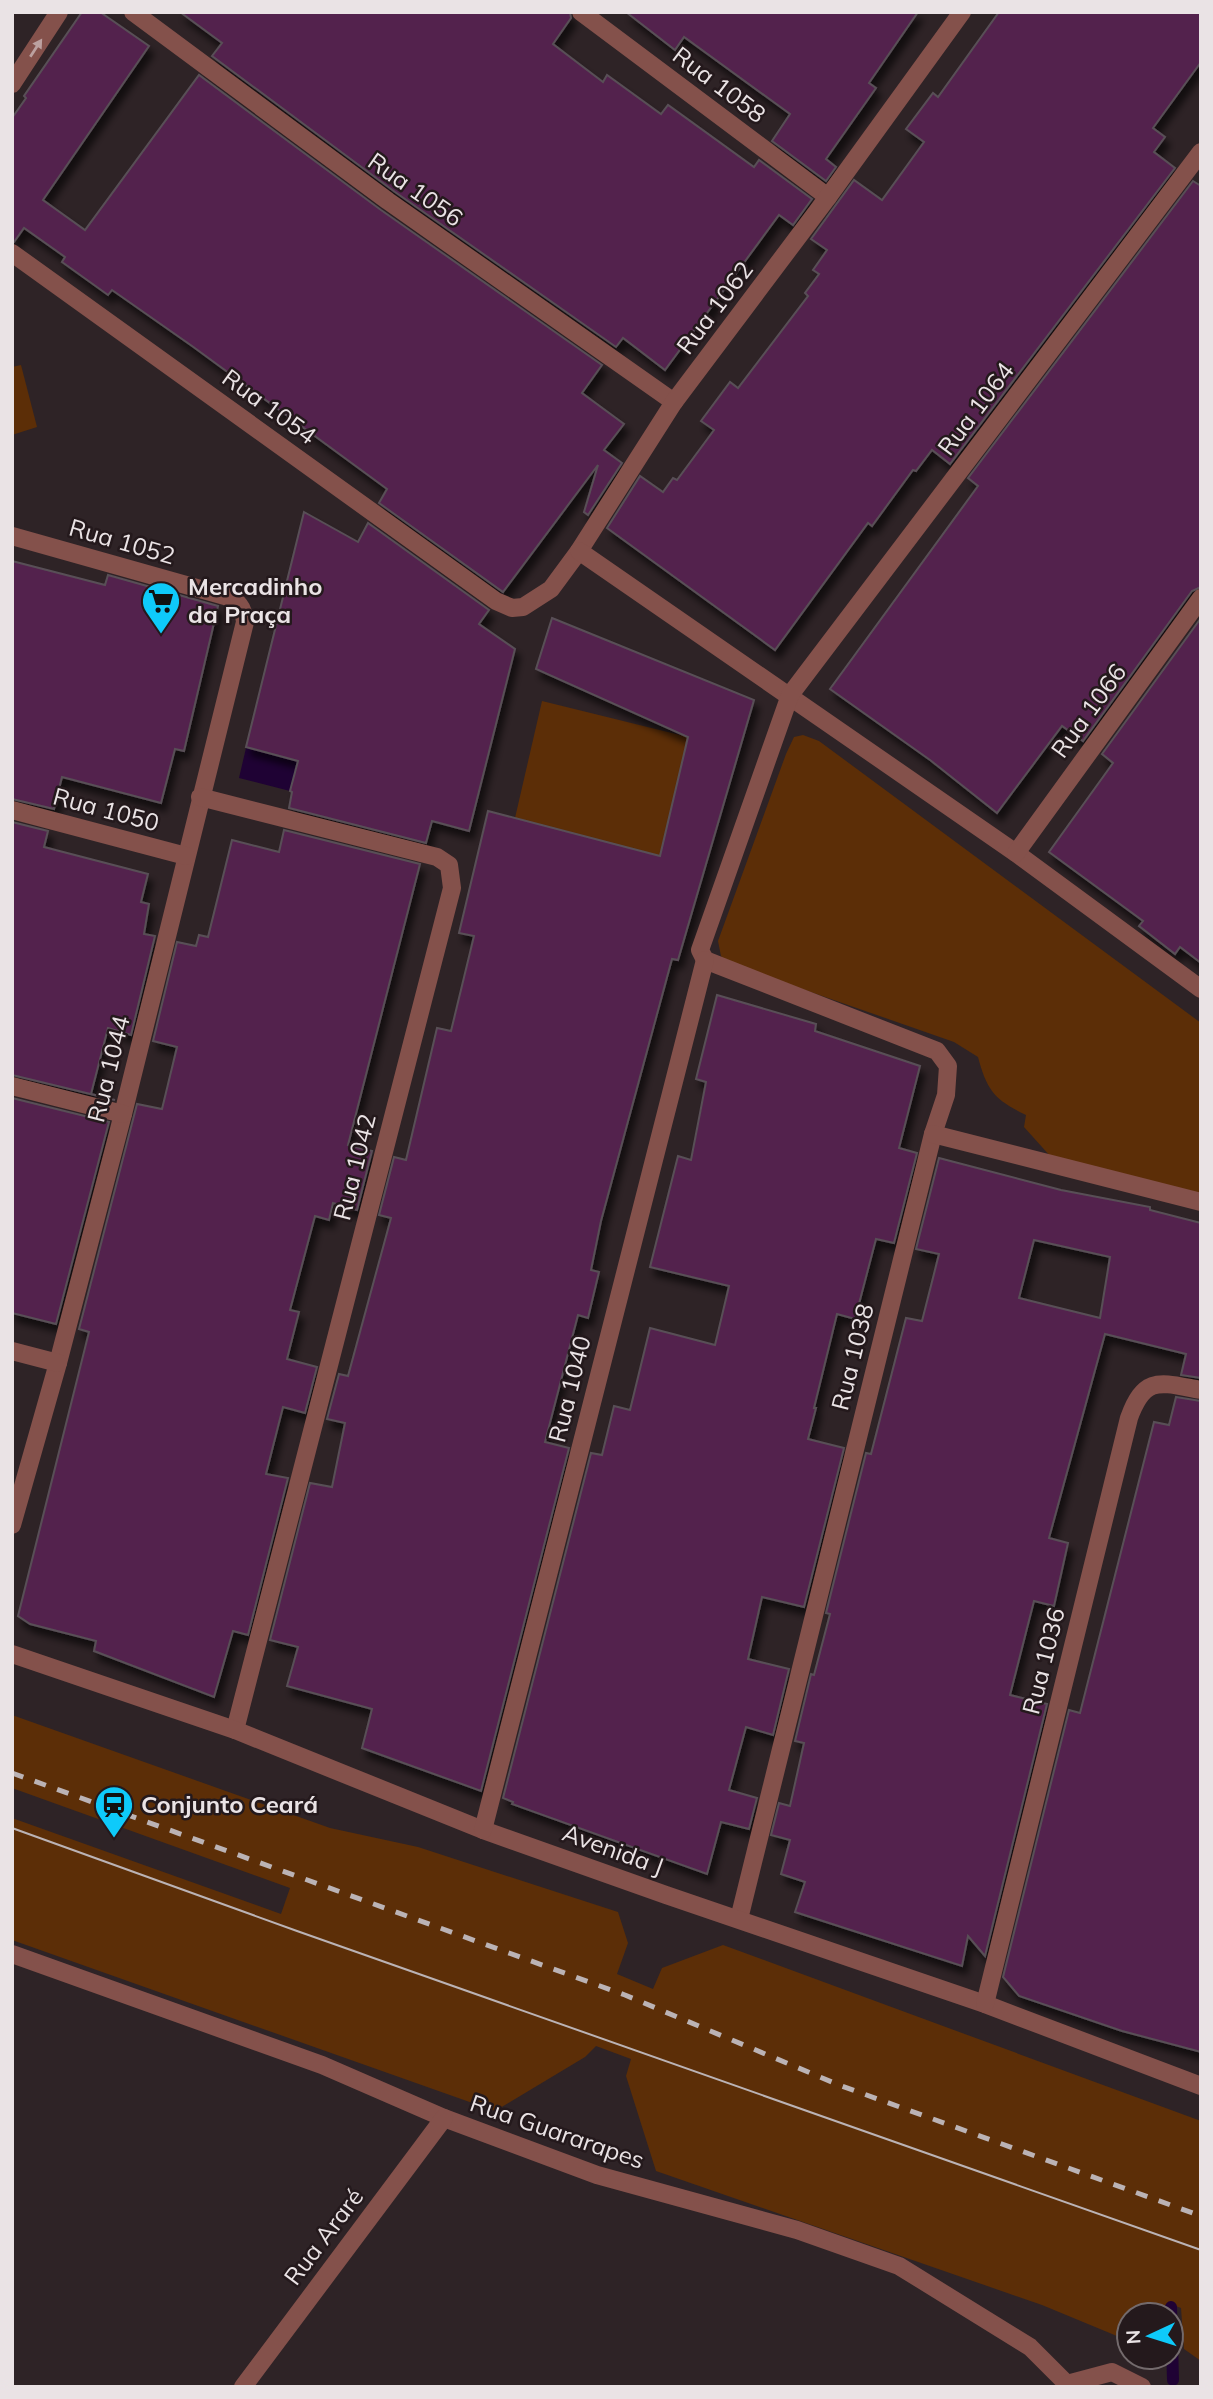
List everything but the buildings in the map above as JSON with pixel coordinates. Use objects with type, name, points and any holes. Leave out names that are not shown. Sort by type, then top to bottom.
[{"type":"street","points":[[12,83],[59,12]]},
{"type":"street","name":"Rua 1056","points":[[133,12],[377,194],[674,402]]},
{"type":"street","name":"Rua 1058","points":[[580,12],[828,197]]},
{"type":"street","name":"Rua 1062","points":[[496,601],[512,608],[523,607],[551,589],[579,551],[674,402],[828,197],[962,12]]},
{"type":"street","name":"Rua 1064","points":[[705,960],[700,950],[790,695],[1201,152]]},
{"type":"street","name":"Rua 1054","points":[[12,253],[496,601]]},
{"type":"street","name":"Rua 1052","points":[[12,537],[225,596],[238,602],[243,608],[245,622]]},
{"type":"street","points":[[579,551],[1016,853],[1201,989]]},
{"type":"street","name":"Rua 1066","points":[[1016,853],[1201,598]]},
{"type":"street","name":"Rua 1044","points":[[12,1525],[58,1363],[123,1114],[245,622]]},
{"type":"street","name":"Rua 1042","points":[[200,797],[437,857],[449,865],[452,888],[235,1730]]},
{"type":"street","name":"Rua 1050","points":[[12,810],[186,856]]},
{"type":"street","name":"Rua 1038","points":[[705,960],[937,1051],[948,1066],[946,1095],[933,1134],[739,1919]]},
{"type":"street","name":"Rua 1040","points":[[483,1830],[705,960]]},
{"type":"street","points":[[12,1086],[123,1114]]},
{"type":"street","points":[[933,1134],[1201,1202]]},
{"type":"street","points":[[12,1351],[58,1363]]},
{"type":"street","name":"Rua 1036","points":[[985,2004],[1129,1418],[1136,1399],[1147,1387],[1164,1384],[1201,1390]]},
{"type":"street","name":"Avenida J","points":[[12,1654],[235,1730],[483,1830],[985,2004],[1201,2085]]},
{"type":"street","name":"Rua Guararapes","points":[[12,1954],[321,2066],[444,2118],[597,2175],[796,2230],[900,2266],[1030,2347],[1066,2386]]},
{"type":"street","name":"Rua Araré","points":[[243,2387],[444,2118]]},
{"type":"street","points":[[1066,2386],[1112,2372],[1142,2387]]},
{"type":"shaded area","points":[[21,365],[37,427],[12,435],[12,367]]},
{"type":"shaded area","points":[[542,701],[688,737],[660,856],[515,818]]},
{"type":"shaded area","points":[[803,735],[819,741],[1201,1023],[1201,1195],[1051,1157],[1024,1127],[1026,1115],[994,1093],[985,1078],[978,1057],[954,1042],[728,963],[721,956],[718,941],[786,754],[794,737]]},
{"type":"shaded area","points":[[246,748],[298,761],[290,791],[239,778]]},
{"type":"shaded area","points":[[12,1715],[330,1828],[418,1847],[618,1912],[628,1943],[617,1974],[653,1989],[662,1968],[723,1945],[1201,2121],[1201,2361],[1185,2350],[1185,2301],[1115,2301],[1115,2335],[1042,2305],[656,2171],[626,2076],[631,2059],[596,2046],[585,2057],[495,2111],[12,1940],[12,1818],[281,1914],[290,1888],[12,1788]]},
{"type":"waterway","points":[[1173,2371],[1173,2380]]},
{"type":"tram line","points":[[12,1828],[1201,2250]]},
{"type":"railway","points":[[12,1773],[625,1995],[839,2085],[1201,2216]]},
{"type":"place","name":"Mercadinho da Praça","points":[[161,635]]},
{"type":"place","name":"Conjunto Ceará","points":[[114,1839]]}]
